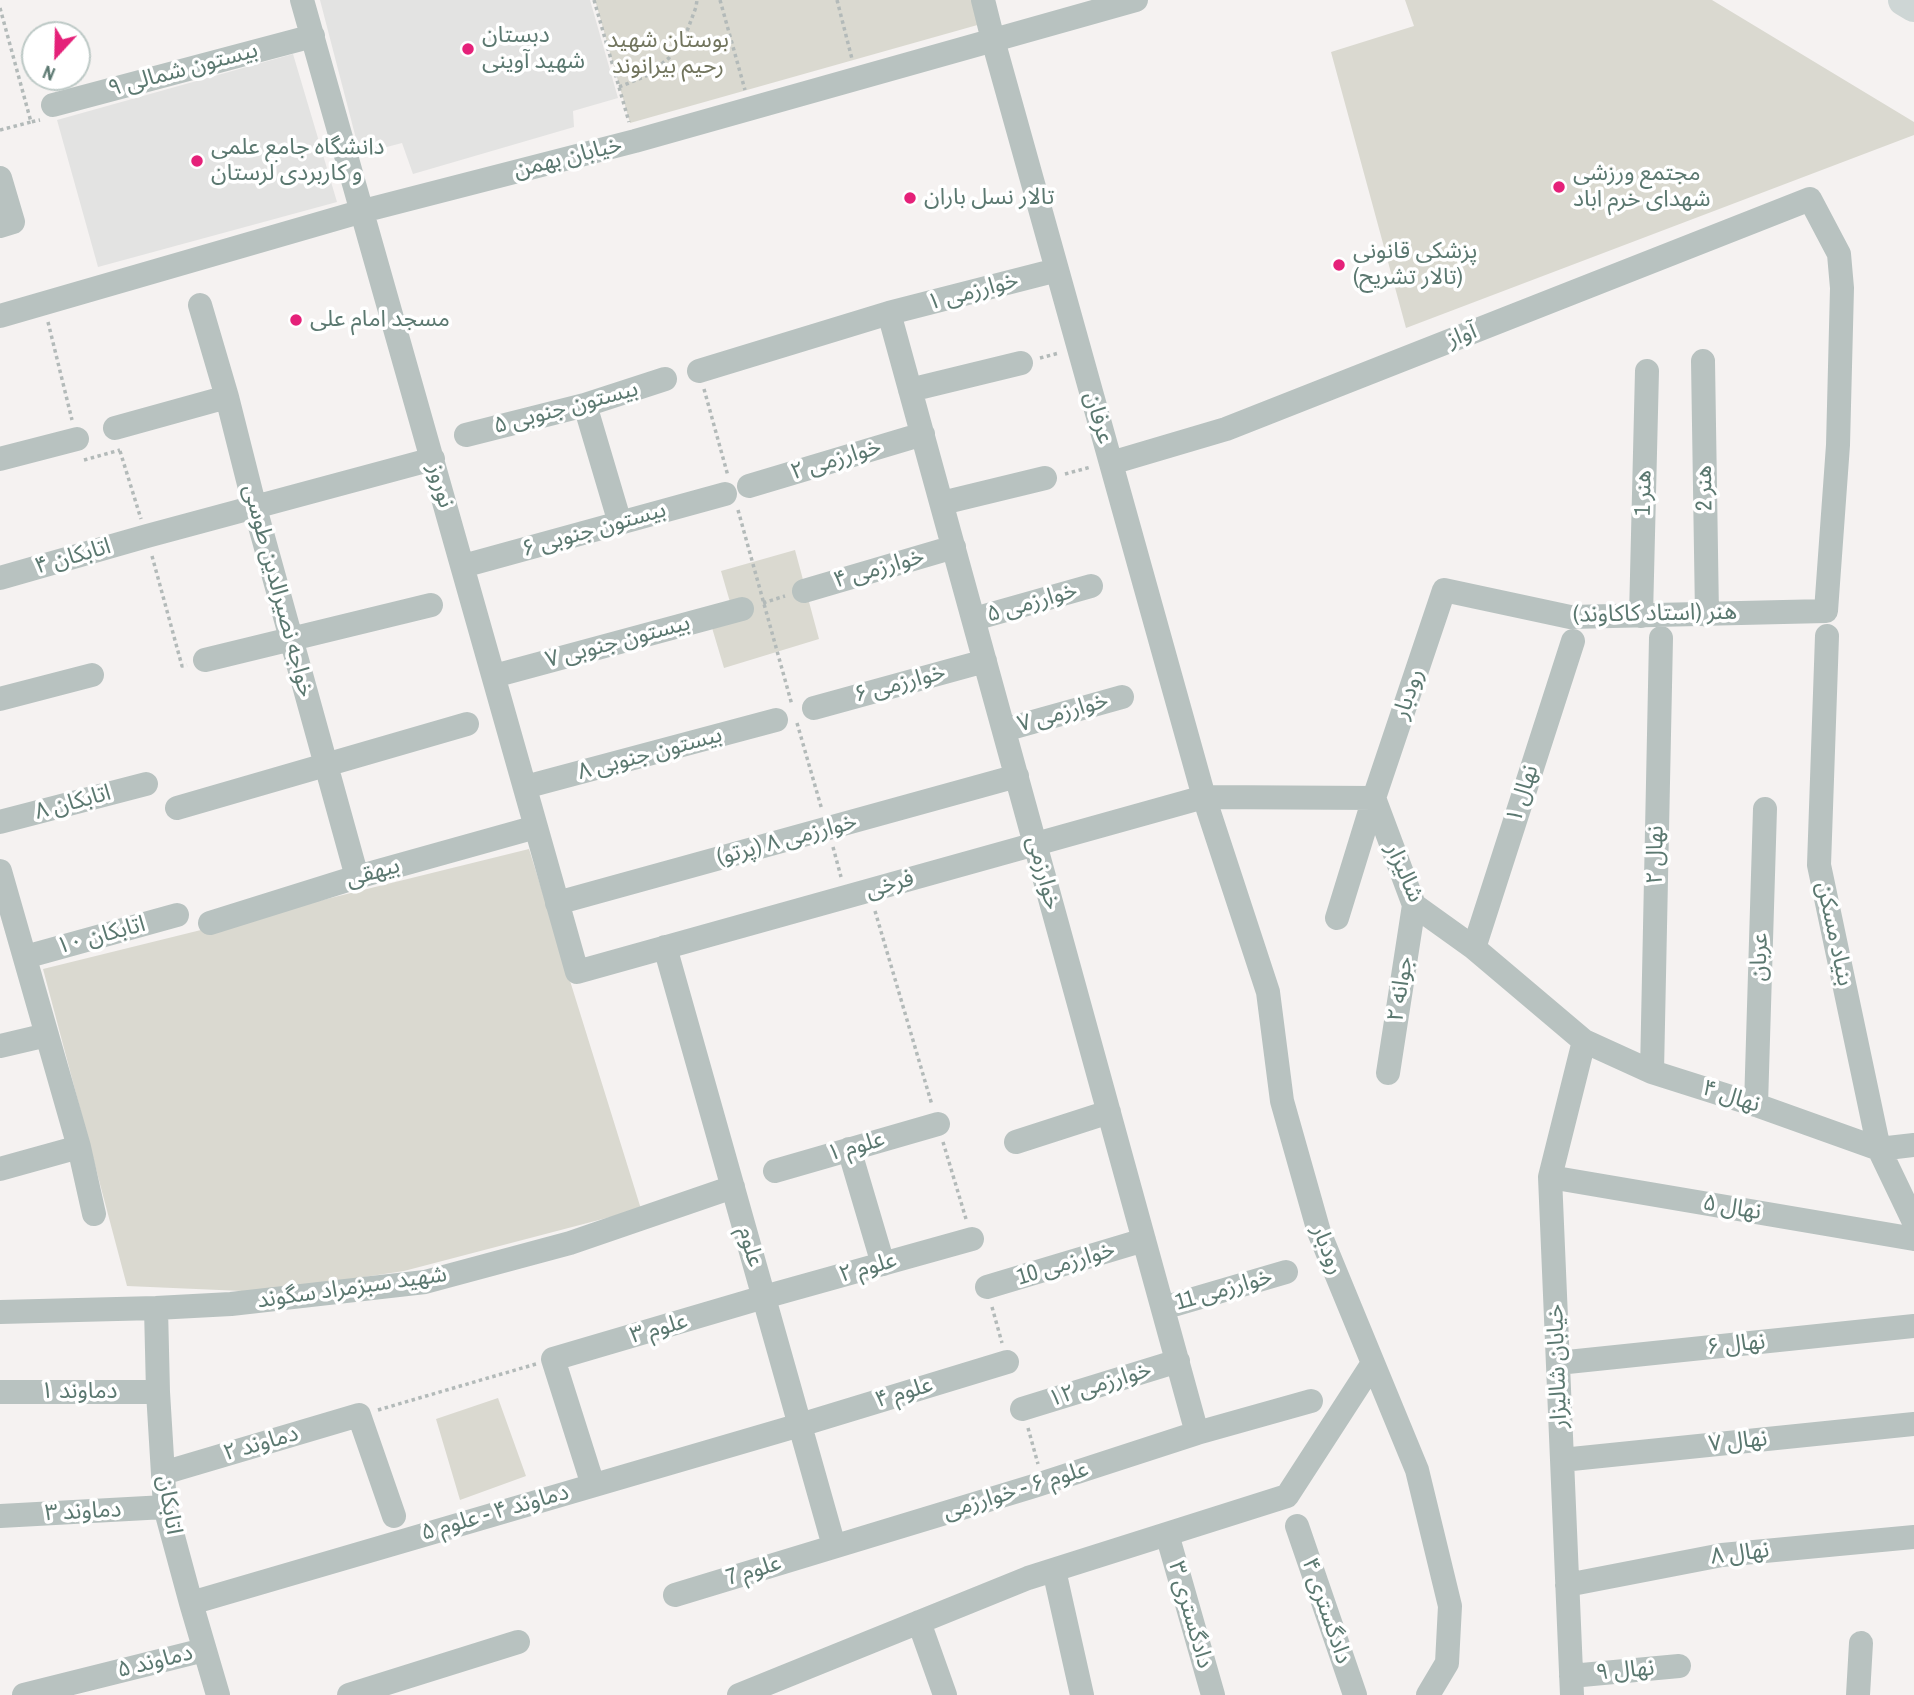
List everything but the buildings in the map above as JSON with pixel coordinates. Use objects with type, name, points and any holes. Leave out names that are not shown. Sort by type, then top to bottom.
[{"type":"main road","points":[[1903,0],[1914,6]]},
{"type":"street","name":"نوروز","points":[[302,0],[577,972]]},
{"type":"street","name":"عرفان","points":[[984,0],[1204,797]]},
{"type":"street","name":"خیابان بهمن","points":[[0,316],[363,211],[635,141],[1136,0]]},
{"type":"street","name":"بیستون شمالی ۹","points":[[53,105],[313,36]]},
{"type":"street","points":[[0,178],[13,222],[0,226]]},
{"type":"street","name":"آواز","points":[[1111,463],[1226,429],[1810,199],[1839,254],[1842,288],[1838,445],[1826,611]]},
{"type":"street","name":"خوارزمی ۱","points":[[699,370],[889,313],[1057,270]]},
{"type":"street","name":"خواجه نصیرالدین طوسی","points":[[200,305],[357,877]]},
{"type":"street","name":"خوارزمی","points":[[889,313],[1197,1433]]},
{"type":"street","name":"هنر 2","points":[[1703,361],[1707,615]]},
{"type":"street","points":[[910,390],[1021,363]]},
{"type":"street","name":"هنر 1","points":[[1642,616],[1647,371]]},
{"type":"street","name":"بیستون جنوبی ۵","points":[[466,435],[585,405],[664,379]]},
{"type":"street","points":[[118,439],[227,397]]},
{"type":"street","points":[[585,405],[620,523]]},
{"type":"street","name":"خوارزمی ۲","points":[[735,490],[923,434]]},
{"type":"street","points":[[0,459],[77,439]]},
{"type":"street","name":"اتابکان ۴","points":[[0,579],[147,536],[433,459]]},
{"type":"street","points":[[942,503],[1045,478]]},
{"type":"street","name":"بیستون جنوبی ۶","points":[[463,566],[735,490]]},
{"type":"street","name":"خوارزمی ۴","points":[[804,590],[954,547]]},
{"type":"street","name":"خوارزمی ۵","points":[[974,619],[1091,586]]},
{"type":"street","name":"هنر (استاد کاکاوند)","points":[[1444,590],[1570,617],[1826,611]]},
{"type":"street","name":"رودبار","points":[[1337,918],[1444,590]]},
{"type":"street","points":[[205,660],[431,605]]},
{"type":"street","name":"بیستون جنوبی ۷","points":[[494,676],[753,606]]},
{"type":"street","name":"بنیاد مسکن","points":[[1827,636],[1819,865],[1879,1149],[1914,1222]]},
{"type":"street","name":"نهال ۲","points":[[1651,1072],[1661,638]]},
{"type":"street","name":"نهال ۱","points":[[1474,948],[1573,641]]},
{"type":"street","name":"خوارزمی ۶","points":[[814,708],[985,661]]},
{"type":"street","points":[[0,699],[92,675]]},
{"type":"street","name":"خوارزمی ۷","points":[[1004,730],[1122,697]]},
{"type":"street","name":"بیستون جنوبی ۸","points":[[525,787],[776,720]]},
{"type":"street","points":[[177,807],[467,724]]},
{"type":"street","name":"خوارزمی ۸ (پرتو)","points":[[557,903],[1017,776]]},
{"type":"street","name":"اتابکان ۸","points":[[0,822],[146,784]]},
{"type":"street","points":[[1204,797],[1374,798]]},
{"type":"street","name":"فرخی","points":[[577,972],[1204,797]]},
{"type":"street","name":"رودبار","points":[[1204,797],[1268,992],[1282,1101],[1319,1232],[1417,1470],[1450,1606],[1447,1663],[1428,1695]]},
{"type":"street","name":"شالیزار","points":[[1374,798],[1414,905],[1474,948],[1584,1041]]},
{"type":"street","name":"عربان","points":[[1756,1105],[1765,809]]},
{"type":"street","name":"بیهقی","points":[[211,923],[357,877],[536,827]]},
{"type":"street","points":[[2,885],[79,1147],[94,1214]]},
{"type":"street","name":"جوانه ۲","points":[[1388,1073],[1414,905]]},
{"type":"street","name":"اتابکان ۱۰","points":[[24,957],[177,915]]},
{"type":"street","name":"علوم","points":[[665,947],[834,1546]]},
{"type":"street","points":[[0,1046],[47,1035]]},
{"type":"street","name":"نهال ۴","points":[[1584,1041],[1651,1072],[1756,1105],[1879,1149]]},
{"type":"street","name":"خیابان شالیزار","points":[[1572,1685],[1550,1177],[1584,1041]]},
{"type":"street","points":[[1016,1142],[1109,1112]]},
{"type":"street","name":"علوم ۱","points":[[775,1171],[938,1124]]},
{"type":"street","points":[[1879,1149],[1914,1146]]},
{"type":"street","points":[[0,1169],[79,1147]]},
{"type":"street","points":[[849,1149],[883,1264]]},
{"type":"street","name":"نهال ۵","points":[[1550,1177],[1914,1239]]},
{"type":"street","name":"شهید سبزمراد سگوند","points":[[0,1312],[231,1304],[425,1282],[570,1243],[733,1187]]},
{"type":"street","name":"علوم ۲","points":[[764,1297],[972,1239]]},
{"type":"street","name":"خوارزمی 10","points":[[987,1287],[1144,1240]]},
{"type":"street","name":"خوارزمی 11","points":[[1163,1308],[1286,1272]]},
{"type":"street","name":"علوم ۳","points":[[553,1359],[764,1297]]},
{"type":"street","name":"اتابکان","points":[[156,1308],[158,1392],[166,1507],[218,1695]]},
{"type":"street","name":"نهال ۶","points":[[1558,1363],[1914,1326]]},
{"type":"street","points":[[553,1359],[593,1485]]},
{"type":"street","name":"علوم ۴","points":[[800,1424],[1007,1362]]},
{"type":"street","name":"خوارزمی ۱۲","points":[[1022,1409],[1178,1362]]},
{"type":"street","points":[[739,1695],[1028,1578],[1287,1496],[1373,1363]]},
{"type":"street","name":"دماوند ۱","points":[[0,1392],[158,1392]]},
{"type":"street","name":"علوم ۶ - خوارزمی","points":[[834,1546],[1044,1483],[1197,1433],[1311,1401]]},
{"type":"street","points":[[359,1415],[394,1516]]},
{"type":"street","name":"دماوند ۲","points":[[163,1473],[359,1415]]},
{"type":"street","name":"دماوند ۴ - علوم ۵","points":[[191,1603],[800,1424]]},
{"type":"street","name":"نهال ۷","points":[[1562,1460],[1914,1424]]},
{"type":"street","name":"دماوند ۳","points":[[0,1516],[166,1507]]},
{"type":"street","name":"دادگستری ۴","points":[[1297,1526],[1355,1695]]},
{"type":"street","name":"دادگستری ۳","points":[[1167,1534],[1213,1695]]},
{"type":"street","name":"نهال ۸","points":[[1567,1585],[1722,1555],[1914,1537]]},
{"type":"street","name":"علوم 7","points":[[675,1595],[834,1546]]},
{"type":"street","points":[[1054,1570],[1082,1695]]},
{"type":"street","points":[[919,1622],[945,1695]]},
{"type":"street","points":[[349,1695],[518,1642]]},
{"type":"street","points":[[1858,1695],[1861,1643]]},
{"type":"street","name":"دماوند ۵","points":[[24,1695],[204,1650]]},
{"type":"street","name":"نهال ۹","points":[[1572,1685],[1679,1666]]},
{"type":"path","points":[[594,0],[635,141]]},
{"type":"path","points":[[619,87],[646,76],[669,58],[686,34],[697,0]]},
{"type":"path","points":[[720,0],[750,108]]},
{"type":"path","points":[[836,0],[857,78]]},
{"type":"path","points":[[0,8],[31,122]]},
{"type":"path","points":[[0,130],[56,116],[53,105]]},
{"type":"path","points":[[43,303],[83,460],[118,439],[183,666],[205,660]]},
{"type":"path","points":[[1021,363],[1078,348]]},
{"type":"path","points":[[699,370],[735,490],[753,606],[827,829],[858,894],[938,1124],[972,1239]]},
{"type":"path","points":[[1045,478],[1111,463]]},
{"type":"path","points":[[753,606],[804,590]]},
{"type":"path","points":[[987,1287],[1007,1362]]},
{"type":"path","points":[[359,1415],[553,1359]]},
{"type":"path","points":[[1022,1409],[1044,1483]]},
{"type":"shaded area","name":"دبستان شهید آوینی","points":[[320,0],[590,0],[618,98],[573,111],[574,127],[413,174],[402,143],[360,154]]},
{"type":"shaded area","name":"دانشگاه جامع علمی و کاربردی لرستان","points":[[293,54],[337,202],[98,267],[57,120]]},
{"type":"green space","name":"بوستان شهید رحیم بیرانوند","points":[[595,0],[975,0],[981,24],[630,123]]},
{"type":"green space","points":[[1405,0],[1712,0],[1914,122],[1914,135],[1406,328],[1331,52],[1414,26]]},
{"type":"green space","points":[[795,550],[819,639],[724,668],[707,611],[730,602],[721,571]]},
{"type":"green space","points":[[529,849],[641,1209],[404,1271],[265,1292],[127,1286],[43,969]]},
{"type":"green space","points":[[498,1398],[526,1476],[460,1500],[436,1419]]},
{"type":"place","name":"دبستان شهید آوینی","points":[[468,49]]},
{"type":"place","name":"دانشگاه جامع علمی و کاربردی لرستان","points":[[197,161]]},
{"type":"place","name":"مجتمع ورزشی شهدای خرم اباد","points":[[1559,187]]},
{"type":"place","name":"تالار نسل باران","points":[[910,198]]},
{"type":"place","name":"پزشکی قانونی (تالار تشریح)","points":[[1339,265]]},
{"type":"place","name":"مسجد امام علی","points":[[296,320]]}]
